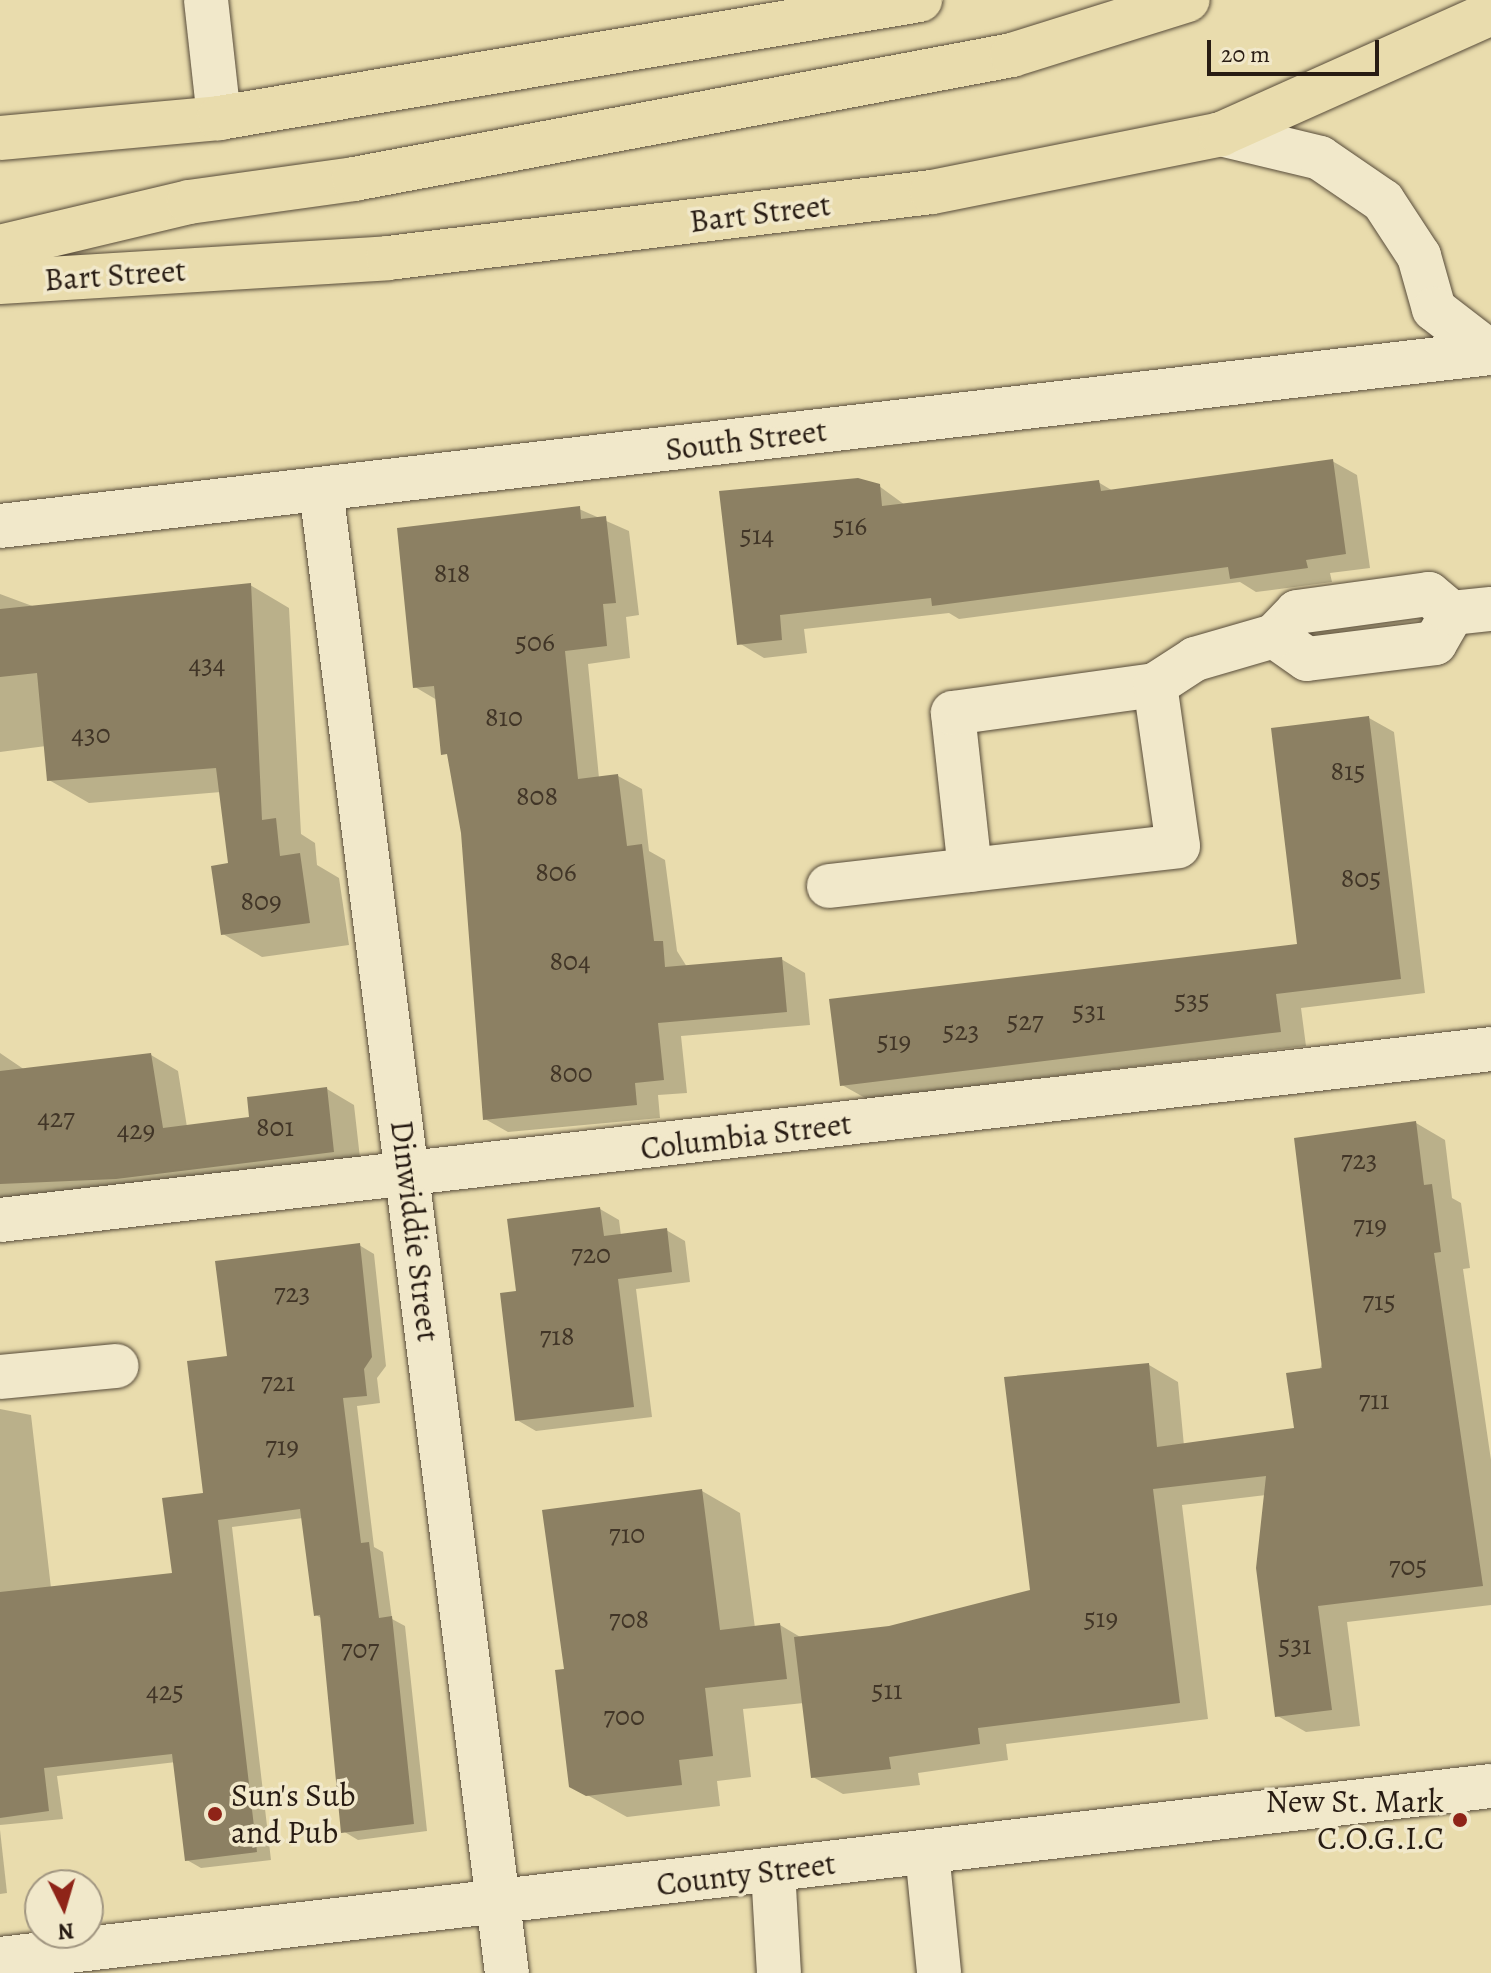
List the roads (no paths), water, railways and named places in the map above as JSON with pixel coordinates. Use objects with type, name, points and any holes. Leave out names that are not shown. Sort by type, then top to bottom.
[{"type":"main road","points":[[0,138],[219,118],[920,0]]},
{"type":"main road","points":[[0,247],[189,202],[354,179],[1012,55],[1188,0]]},
{"type":"main road","name":"Bart Street","points":[[0,282],[388,258],[932,192],[1221,134],[1491,13]]},
{"type":"street","points":[[206,0],[219,118]]},
{"type":"street","points":[[1221,134],[1320,158],[1383,201],[1419,256],[1434,309],[1491,353]]},
{"type":"street","name":"South Street","points":[[0,526],[1491,353]]},
{"type":"street","name":"Dinwiddie Street","points":[[321,489],[507,1973]]},
{"type":"street","points":[[970,870],[953,713],[1155,685],[1195,659],[1274,636],[1307,659],[1435,643],[1471,611]]},
{"type":"street","points":[[829,886],[1178,846],[1155,685]]},
{"type":"street","name":"Columbia Street","points":[[0,1220],[1491,1049]]},
{"type":"street","points":[[0,1377],[116,1366]]},
{"type":"street","name":"County Street","points":[[0,1959],[1491,1786]]},
{"type":"street","points":[[927,1852],[939,1973]]},
{"type":"street","points":[[773,1870],[779,1973]]},
{"type":"place","name":"Sun's Sub and Pub","points":[[215,1814]]},
{"type":"place","name":"New St. Mark C.O.G.I.C","points":[[1460,1820]]}]
